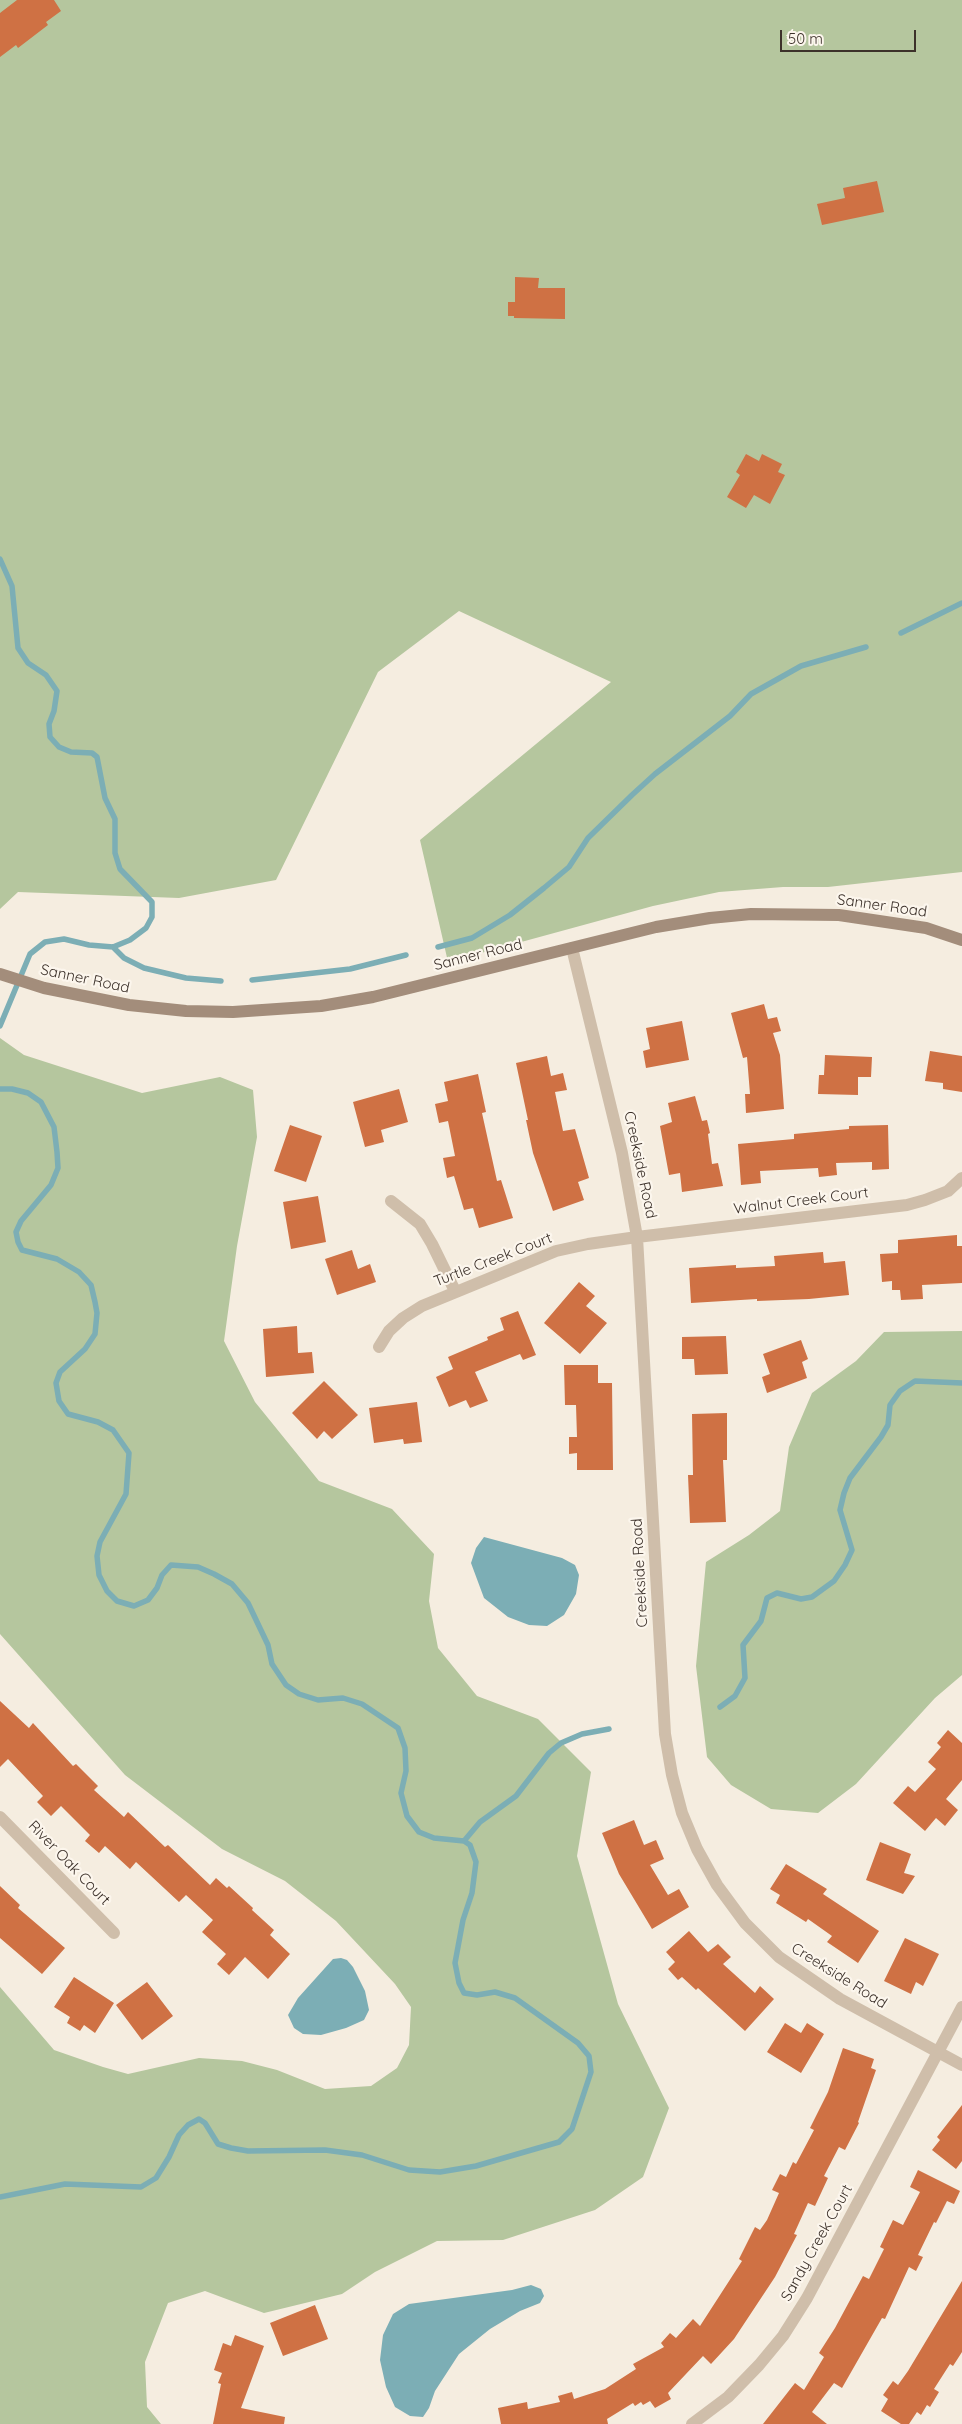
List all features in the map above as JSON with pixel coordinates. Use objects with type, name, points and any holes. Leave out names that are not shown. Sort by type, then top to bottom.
[{"type":"main road","name":"Sanner Road","points":[[0,974],[44,988],[130,1005],[186,1011],[276,1011],[374,997],[656,927],[710,918],[751,914],[839,915],[926,928],[962,940]]},
{"type":"street","name":"Creekside Road","points":[[572,948],[622,1153],[637,1237],[665,1734],[672,1775],[682,1813],[697,1849],[717,1885],[745,1923],[779,1957],[840,1999],[962,2064]]},
{"type":"street","name":"Walnut Creek Court","points":[[637,1237],[907,1205],[948,1191],[962,1178]]},
{"type":"street","points":[[391,1201],[409,1213],[420,1224],[455,1291]]},
{"type":"street","name":"Turtle Creek Court","points":[[378,1347],[389,1330],[403,1318],[422,1306],[455,1291],[556,1251],[637,1237]]},
{"type":"street","name":"River Oak Court","points":[[0,1817],[114,1933]]},
{"type":"street","name":"Sandy Creek Court","points":[[692,2424],[728,2397],[759,2366],[783,2336],[806,2298],[962,2007]]},
{"type":"green space","points":[[0,0],[962,0],[962,872],[828,887],[783,887],[719,892],[653,906],[448,962],[420,840],[611,682],[459,611],[378,672],[276,880],[179,898],[18,892],[0,909]]},
{"type":"green space","points":[[0,1038],[24,1055],[142,1093],[220,1077],[253,1090],[257,1137],[237,1246],[224,1341],[255,1402],[319,1481],[392,1509],[434,1554],[429,1601],[438,1648],[477,1696],[538,1719],[591,1772],[577,1856],[618,2004],[669,2108],[643,2177],[595,2210],[503,2240],[437,2241],[375,2272],[342,2294],[264,2313],[205,2291],[168,2303],[145,2362],[147,2407],[161,2424],[0,2424],[0,1987],[54,2050],[103,2067],[128,2074],[199,2058],[242,2061],[277,2070],[325,2089],[371,2086],[397,2068],[409,2045],[411,2007],[395,1984],[336,1921],[285,1881],[222,1849],[125,1775],[0,1634]]},
{"type":"green space","points":[[962,1331],[962,1675],[935,1698],[856,1784],[818,1813],[771,1809],[731,1785],[707,1757],[696,1666],[706,1562],[749,1535],[780,1511],[789,1447],[812,1393],[856,1361],[884,1332]]},
{"type":"water","points":[[484,1537],[562,1558],[575,1565],[579,1575],[576,1594],[564,1615],[547,1626],[529,1625],[508,1617],[484,1598],[471,1563],[476,1548]]},
{"type":"water","points":[[341,1958],[347,1960],[353,1967],[365,1991],[369,2010],[364,2020],[346,2028],[321,2035],[303,2034],[294,2028],[288,2015],[298,1998],[333,1959]]},
{"type":"water","points":[[531,2285],[541,2289],[544,2296],[540,2303],[520,2311],[490,2329],[459,2354],[435,2391],[429,2408],[423,2417],[410,2416],[395,2407],[386,2387],[380,2360],[383,2335],[393,2314],[409,2304],[512,2290]]},
{"type":"building","points":[[17,0],[54,0],[61,11],[46,22],[48,25],[18,48],[16,45],[0,57],[0,13]]},
{"type":"building","points":[[877,181],[884,212],[822,225],[817,204],[845,198],[843,188]]},
{"type":"building","points":[[515,277],[539,278],[538,288],[565,288],[565,319],[514,318],[514,316],[508,316],[508,302],[515,302]]},
{"type":"building","points":[[746,454],[759,461],[762,454],[782,464],[778,472],[785,475],[770,504],[754,495],[746,508],[727,497],[740,475],[736,472]]},
{"type":"building","points":[[764,1004],[768,1019],[777,1017],[781,1031],[773,1033],[780,1055],[784,1109],[746,1113],[745,1094],[750,1094],[747,1057],[743,1058],[731,1013]]},
{"type":"building","points":[[682,1021],[689,1060],[646,1068],[643,1051],[650,1049],[646,1028]]},
{"type":"building","points":[[930,1051],[962,1056],[962,1092],[943,1089],[943,1083],[925,1081]]},
{"type":"building","points":[[825,1055],[872,1057],[871,1077],[858,1077],[858,1095],[818,1094],[819,1075],[824,1075]]},
{"type":"building","points":[[547,1056],[551,1076],[563,1073],[567,1090],[555,1092],[563,1131],[575,1129],[589,1178],[578,1182],[584,1200],[553,1211],[533,1153],[516,1063]]},
{"type":"building","points":[[478,1074],[486,1112],[482,1113],[497,1181],[501,1180],[513,1218],[479,1228],[473,1208],[464,1210],[454,1176],[447,1178],[443,1158],[455,1156],[448,1121],[439,1123],[435,1104],[448,1101],[444,1082]]},
{"type":"building","points":[[399,1089],[408,1122],[381,1130],[384,1142],[365,1147],[353,1102]]},
{"type":"building","points":[[695,1096],[702,1121],[707,1120],[710,1133],[708,1134],[712,1164],[718,1163],[723,1186],[682,1192],[680,1173],[669,1175],[660,1126],[672,1122],[668,1103]]},
{"type":"building","points":[[290,1125],[322,1136],[306,1182],[274,1171]]},
{"type":"building","points":[[888,1125],[889,1169],[872,1170],[872,1162],[836,1163],[837,1175],[819,1177],[818,1168],[760,1171],[761,1183],[741,1185],[738,1144],[794,1139],[794,1134],[849,1129],[849,1126]]},
{"type":"building","points":[[318,1196],[326,1242],[291,1249],[283,1202]]},
{"type":"building","points":[[957,1235],[957,1246],[962,1246],[962,1283],[922,1285],[923,1299],[901,1300],[900,1290],[892,1290],[892,1281],[882,1282],[880,1254],[898,1253],[898,1240]]},
{"type":"building","points":[[352,1250],[358,1269],[370,1264],[376,1282],[337,1295],[325,1259]]},
{"type":"building","points":[[823,1252],[824,1263],[845,1261],[849,1295],[809,1299],[757,1301],[757,1299],[691,1303],[689,1268],[736,1265],[736,1268],[775,1266],[774,1256]]},
{"type":"building","points":[[579,1282],[595,1296],[586,1306],[607,1323],[580,1354],[544,1323]]},
{"type":"building","points":[[518,1311],[536,1355],[523,1360],[520,1354],[475,1372],[488,1401],[470,1408],[466,1400],[449,1407],[436,1377],[453,1369],[448,1357],[488,1340],[487,1337],[504,1330],[500,1318]]},
{"type":"building","points":[[297,1326],[298,1353],[312,1352],[314,1373],[266,1377],[263,1329]]},
{"type":"building","points":[[726,1336],[728,1374],[695,1375],[694,1359],[682,1359],[682,1337]]},
{"type":"building","points":[[801,1340],[808,1359],[802,1362],[807,1378],[767,1393],[762,1377],[770,1374],[763,1354]]},
{"type":"building","points":[[564,1365],[598,1365],[598,1383],[612,1383],[613,1470],[577,1470],[577,1453],[569,1454],[569,1437],[577,1437],[576,1405],[565,1405]]},
{"type":"building","points":[[324,1381],[358,1415],[332,1439],[324,1431],[317,1439],[292,1413]]},
{"type":"building","points":[[417,1402],[422,1442],[404,1444],[403,1439],[374,1443],[369,1408]]},
{"type":"building","points":[[727,1413],[727,1460],[723,1460],[726,1522],[690,1523],[688,1475],[693,1475],[692,1414]]},
{"type":"building","points":[[0,1701],[29,1728],[33,1723],[73,1766],[76,1764],[98,1786],[94,1790],[124,1817],[128,1812],[165,1847],[168,1845],[210,1885],[216,1878],[227,1888],[229,1886],[253,1908],[252,1910],[274,1930],[270,1935],[290,1954],[268,1979],[245,1957],[229,1975],[217,1964],[226,1954],[202,1932],[213,1920],[186,1895],[179,1902],[136,1862],[130,1869],[105,1846],[99,1853],[85,1841],[90,1835],[61,1806],[51,1816],[37,1802],[43,1796],[8,1759],[0,1767]]},
{"type":"building","points":[[948,1730],[962,1743],[962,1780],[946,1799],[958,1810],[945,1826],[936,1818],[925,1831],[893,1803],[908,1786],[915,1792],[936,1769],[928,1762],[941,1747],[937,1743]]},
{"type":"building","points":[[634,1820],[644,1845],[656,1840],[664,1859],[650,1865],[668,1895],[679,1889],[689,1907],[652,1929],[619,1874],[602,1833]]},
{"type":"building","points":[[880,1842],[911,1854],[904,1873],[915,1876],[903,1894],[866,1880]]},
{"type":"building","points":[[786,1864],[827,1889],[823,1894],[879,1931],[858,1963],[827,1942],[832,1936],[808,1919],[806,1922],[776,1903],[780,1895],[770,1889]]},
{"type":"building","points":[[0,1886],[20,1905],[18,1908],[65,1948],[42,1974],[0,1938]]},
{"type":"building","points":[[689,1931],[708,1952],[718,1944],[731,1957],[723,1964],[755,1993],[760,1986],[774,1999],[745,2031],[698,1988],[696,1990],[682,1977],[678,1980],[668,1969],[675,1962],[666,1952]]},
{"type":"building","points":[[905,1938],[939,1954],[923,1986],[916,1982],[911,1994],[884,1981]]},
{"type":"building","points":[[74,1977],[114,2003],[95,2033],[84,2025],[80,2031],[67,2023],[70,2017],[54,2007]]},
{"type":"building","points":[[147,1982],[173,2016],[142,2040],[116,2005]]},
{"type":"building","points":[[785,2023],[801,2033],[807,2023],[824,2034],[801,2073],[767,2052]]},
{"type":"building","points":[[843,2048],[874,2059],[871,2068],[876,2070],[859,2123],[845,2150],[839,2147],[824,2176],[828,2178],[815,2206],[808,2203],[794,2234],[797,2235],[775,2277],[734,2339],[711,2364],[703,2356],[668,2393],[671,2399],[655,2408],[650,2401],[643,2405],[641,2402],[635,2406],[633,2403],[607,2419],[608,2424],[501,2424],[498,2408],[527,2402],[528,2409],[560,2402],[558,2396],[572,2392],[574,2399],[605,2389],[636,2369],[633,2364],[664,2347],[661,2343],[670,2333],[676,2338],[693,2319],[700,2326],[742,2261],[739,2259],[755,2227],[760,2230],[767,2220],[779,2193],[772,2190],[780,2174],[786,2177],[793,2162],[796,2164],[814,2130],[810,2128],[828,2092]]},
{"type":"building","points":[[962,2105],[962,2161],[956,2169],[932,2150],[940,2140],[937,2137]]},
{"type":"building","points":[[918,2170],[960,2191],[954,2204],[947,2201],[936,2223],[934,2222],[918,2255],[923,2257],[916,2271],[909,2267],[885,2319],[882,2318],[842,2388],[834,2383],[812,2412],[827,2424],[763,2424],[795,2383],[804,2390],[824,2357],[819,2353],[863,2276],[869,2279],[884,2249],[880,2247],[893,2220],[903,2225],[920,2192],[910,2187]]},
{"type":"building","points":[[962,2281],[962,2352],[953,2366],[950,2364],[934,2389],[939,2392],[930,2407],[927,2405],[921,2415],[917,2412],[909,2424],[901,2424],[881,2411],[888,2399],[883,2395],[893,2381],[898,2385],[908,2371]]},
{"type":"building","points":[[315,2305],[328,2339],[283,2356],[270,2323]]},
{"type":"building","points":[[235,2335],[264,2346],[241,2408],[285,2417],[284,2424],[213,2424],[221,2384],[218,2383],[222,2373],[214,2370],[223,2343],[231,2346]]},
{"type":"waterway","points":[[0,559],[12,586],[18,648],[28,663],[46,675],[57,691],[54,711],[49,724],[50,737],[59,747],[71,752],[92,753],[97,757],[105,798],[115,819],[115,853],[120,869],[152,902],[152,917],[146,928],[130,940],[113,947],[89,945],[64,939],[45,942],[30,954],[0,1026]]},
{"type":"waterway","points":[[901,633],[962,603]]},
{"type":"waterway","points":[[438,947],[472,938],[510,915],[544,888],[569,867],[588,838],[632,795],[655,774],[730,716],[751,694],[801,666],[866,647]]},
{"type":"waterway","points":[[113,947],[124,958],[144,968],[186,978],[221,981]]},
{"type":"waterway","points":[[252,980],[350,969],[406,955]]},
{"type":"waterway","points":[[0,1089],[12,1089],[28,1093],[41,1102],[54,1127],[57,1152],[58,1168],[51,1185],[21,1221],[16,1232],[18,1242],[22,1250],[57,1259],[79,1272],[91,1285],[95,1302],[97,1313],[95,1334],[85,1349],[60,1372],[56,1383],[59,1401],[68,1414],[98,1422],[113,1430],[129,1453],[126,1494],[100,1542],[97,1556],[99,1575],[107,1591],[117,1601],[134,1606],[148,1600],[157,1588],[162,1575],[171,1565],[198,1567],[214,1574],[232,1584],[248,1603],[268,1645],[272,1664],[286,1685],[299,1694],[318,1700],[343,1698],[362,1704],[398,1728],[405,1748],[406,1771],[401,1793],[407,1816],[419,1832],[434,1838],[464,1841],[470,1845],[476,1862],[472,1893],[463,1920],[455,1963],[459,1983],[464,1993],[477,1995],[495,1992],[515,1998],[578,2043],[589,2056],[591,2072],[572,2129],[559,2142],[476,2166],[440,2172],[409,2170],[362,2155],[325,2150],[248,2151],[218,2144],[205,2123],[199,2119],[188,2125],[179,2135],[169,2157],[156,2178],[141,2187],[65,2184],[0,2197]]},
{"type":"waterway","points":[[720,1707],[735,1696],[745,1678],[743,1645],[761,1621],[767,1598],[777,1593],[801,1599],[812,1597],[834,1581],[845,1565],[852,1550],[840,1510],[844,1493],[850,1478],[888,1425],[890,1405],[900,1391],[915,1381],[962,1383]]},
{"type":"waterway","points":[[464,1841],[480,1822],[516,1796],[549,1753],[561,1743],[582,1734],[609,1729]]}]
